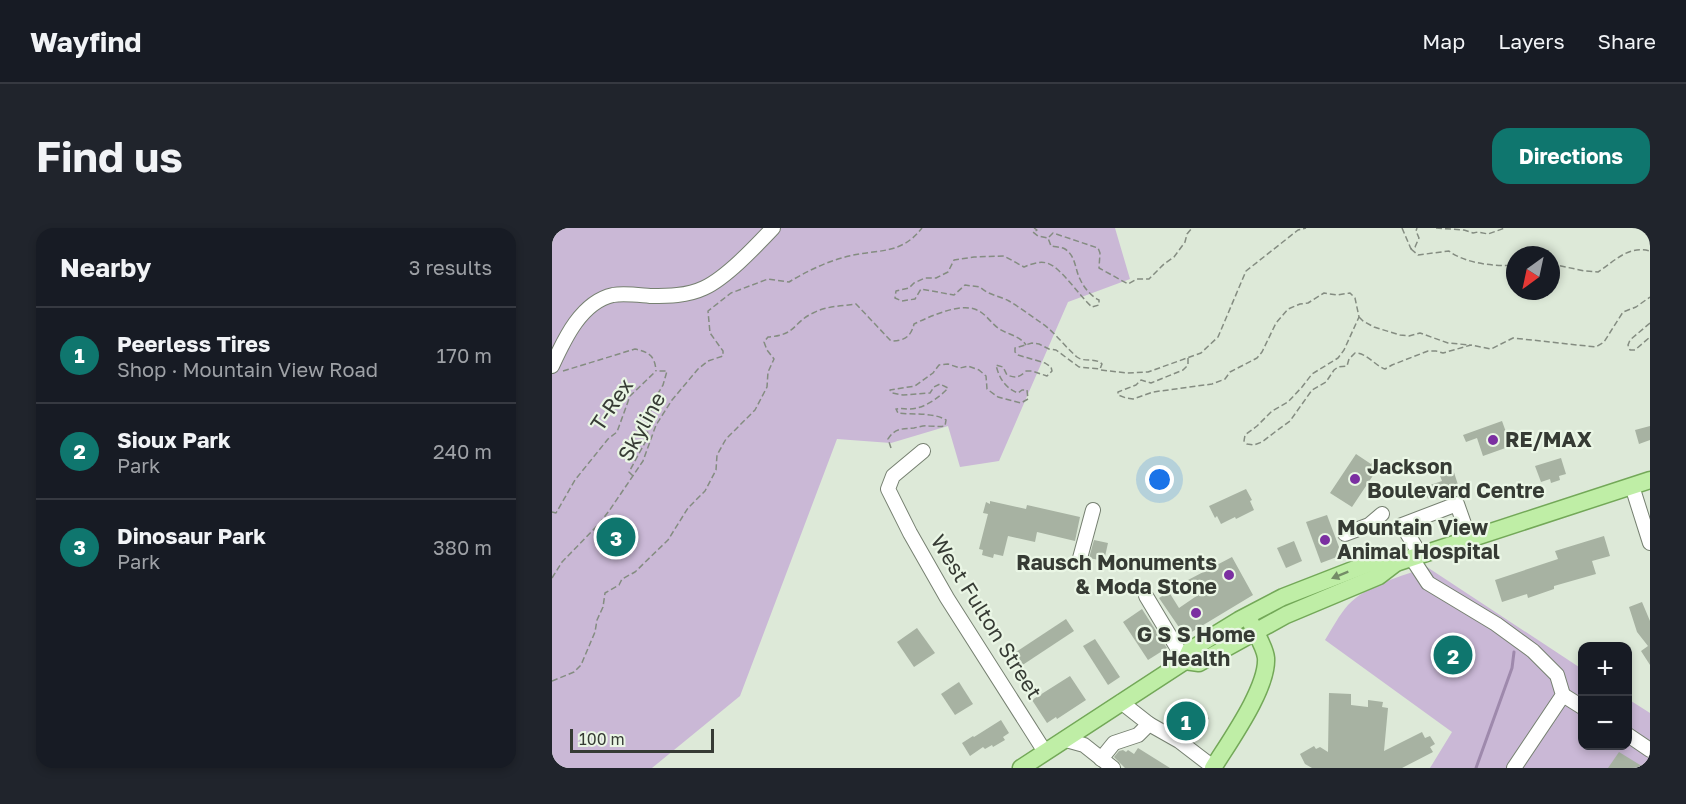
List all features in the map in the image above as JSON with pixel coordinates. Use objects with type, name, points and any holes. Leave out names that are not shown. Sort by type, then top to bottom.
[{"type":"main road","points":[[1021,768],[1185,661],[1190,650],[1247,615],[1283,597],[1373,562],[1409,558],[1650,480]]},
{"type":"main road","points":[[1185,661],[1199,663],[1286,615],[1379,576],[1409,558]]},
{"type":"main road","points":[[1213,768],[1252,704],[1263,676],[1266,656],[1247,615]]},
{"type":"street","points":[[556,369],[575,324],[585,311],[599,300],[621,294],[669,296],[705,287],[747,255],[773,228]]},
{"type":"street","name":"West Fulton Street","points":[[923,452],[893,476],[888,489],[947,598],[1045,752]]},
{"type":"street","points":[[1632,486],[1646,516],[1650,543]]},
{"type":"street","points":[[1469,538],[1457,504],[1402,525],[1409,558],[1428,583],[1496,624],[1533,651],[1557,675],[1563,694],[1578,704]]},
{"type":"street","points":[[1080,558],[1093,510]]},
{"type":"street","points":[[1345,534],[1369,525],[1382,514]]},
{"type":"street","points":[[1146,596],[1185,661]]},
{"type":"street","points":[[1514,768],[1563,694]]},
{"type":"street","points":[[1122,702],[1149,724],[1179,741],[1213,768]]},
{"type":"street","points":[[1101,759],[1114,743],[1138,735],[1149,724]]},
{"type":"street","points":[[1632,738],[1650,750]]},
{"type":"street","points":[[1066,740],[1084,745],[1113,768]]},
{"type":"path","name":"Skyline","points":[[552,578],[562,562],[598,525],[633,476],[643,461],[656,425],[672,400],[698,369],[723,356],[723,351],[710,333],[708,322],[708,311],[719,300],[768,279],[789,282],[807,271],[848,256],[896,248],[913,239],[922,228]]},
{"type":"path","points":[[1034,228],[1037,230],[1033,232],[1038,236],[1048,238]]},
{"type":"path","points":[[1048,238],[1053,233],[1098,248],[1099,268],[1128,284],[1137,279],[1149,279],[1174,257],[1192,228]]},
{"type":"path","points":[[891,448],[888,439],[892,432],[900,428],[945,426],[946,420],[942,417],[930,414],[898,413],[896,409],[902,407],[912,409],[928,404],[948,388],[940,384],[930,393],[917,394],[892,393],[890,390],[915,386],[933,373],[939,364],[960,368],[968,366],[979,370],[986,376],[987,389],[998,397],[1021,403],[1028,399],[1027,390],[1018,393],[1009,389],[1003,382],[996,365],[1003,367],[1007,375],[1016,378],[1026,371],[1032,370],[1047,376],[1052,371],[1051,367],[1045,363],[1018,355],[1015,348],[1039,344],[1056,350],[1079,367],[1127,373],[1148,372],[1201,353],[1218,337],[1246,271],[1298,230],[1306,228]]},
{"type":"path","points":[[1402,228],[1411,249],[1418,255],[1449,251],[1468,261],[1506,264]]},
{"type":"path","points":[[1411,249],[1415,247],[1419,238],[1417,228]]},
{"type":"path","points":[[1436,228],[1488,234],[1505,228]]},
{"type":"path","points":[[1048,238],[1051,246],[1064,248],[1070,255],[1077,267],[1078,277],[1093,297],[1099,300],[1099,305],[1092,307],[1083,300],[1074,287],[1049,264],[1036,263],[1023,267],[1004,256],[954,260],[948,272],[936,278],[925,278],[909,288],[896,291],[895,298],[902,301],[915,299],[921,290],[954,295],[964,285],[980,287],[984,291],[1008,300],[1042,322],[1078,358],[1100,361],[1102,364],[1100,369]]},
{"type":"path","points":[[1560,266],[1599,272],[1630,250],[1650,251]]},
{"type":"path","points":[[1188,358],[1188,365],[1183,370],[1151,382],[1141,380],[1136,385],[1119,392],[1118,395],[1133,399],[1153,392],[1212,384],[1225,379],[1230,372],[1257,358],[1276,323],[1288,309],[1308,303],[1324,293],[1350,293],[1354,298],[1359,317],[1374,327],[1409,336],[1420,333],[1448,343],[1491,349],[1513,338],[1596,347],[1604,342],[1623,312],[1636,307],[1650,297]]},
{"type":"path","points":[[552,681],[574,672],[581,665],[596,632],[605,593],[635,572],[668,540],[688,508],[705,491],[716,470],[717,455],[726,439],[755,410],[767,387],[768,372],[774,359],[764,342],[768,337],[790,332],[814,312],[856,304],[891,341],[900,341],[912,333],[914,324],[937,313],[960,308],[976,309],[999,329],[1021,339],[1026,346]]},
{"type":"path","points":[[1359,317],[1338,358],[1312,374],[1288,402],[1272,411],[1245,435],[1244,441],[1247,444],[1254,445],[1262,441],[1290,420],[1312,390],[1326,382],[1338,367],[1347,366],[1349,359],[1355,353],[1365,355],[1378,367],[1385,369],[1428,351],[1443,353],[1471,345]]},
{"type":"path","points":[[1650,323],[1630,340],[1628,345],[1630,350],[1635,350],[1650,337]]},
{"type":"path","points":[[556,369],[635,349],[651,355],[656,371],[667,371],[663,385],[653,402],[647,427],[648,437],[629,472],[633,476]]},
{"type":"path","name":"T-Rex","points":[[552,512],[556,513],[575,480],[616,432],[630,396],[656,371]]},
{"type":"shaded area","points":[[552,228],[1115,228],[1130,279],[1068,302],[999,461],[960,467],[948,426],[891,443],[837,439],[740,696],[652,768],[552,768]]},
{"type":"shaded area","points":[[1427,567],[1578,666],[1578,750],[1632,750],[1632,702],[1650,713],[1650,768],[1430,768],[1452,732],[1325,640],[1348,605],[1365,592]]},
{"type":"building","name":"RE/MAX","points":[[1502,421],[1511,446],[1483,456],[1477,438],[1466,442],[1463,435]]},
{"type":"building","points":[[1650,426],[1650,440],[1639,444],[1635,430]]},
{"type":"building","name":"Jackson Boulevard Centre","points":[[1356,454],[1371,464],[1373,461],[1380,465],[1352,507],[1330,493]]},
{"type":"building","points":[[1561,458],[1566,474],[1559,476],[1560,480],[1551,483],[1550,479],[1541,482],[1535,466]]},
{"type":"building","points":[[1451,463],[1459,488],[1428,499],[1424,487],[1442,481],[1437,468]]},
{"type":"building","points":[[1246,489],[1254,510],[1221,524],[1209,506]]},
{"type":"building","points":[[990,501],[1026,509],[1027,505],[1080,517],[1075,541],[1037,532],[1035,542],[1008,536],[1003,556],[994,554],[993,558],[982,555],[983,550],[979,549],[988,514],[983,513],[986,502],[990,504]]},
{"type":"building","name":"Mountain View Animal Hospital","points":[[1327,515],[1342,555],[1321,563],[1306,522]]},
{"type":"building","points":[[1604,536],[1610,556],[1592,561],[1596,574],[1554,586],[1554,589],[1528,598],[1527,594],[1502,602],[1495,580],[1558,559],[1555,551]]},
{"type":"building","points":[[1094,540],[1108,543],[1104,561],[1089,558]]},
{"type":"building","points":[[1294,541],[1302,561],[1286,568],[1277,548]]},
{"type":"building","points":[[1232,557],[1253,595],[1185,636],[1159,598],[1169,592],[1179,608],[1198,595],[1188,580]]},
{"type":"building","points":[[1642,602],[1650,621],[1650,665],[1641,651],[1648,646],[1637,632],[1629,607]]},
{"type":"building","points":[[1142,609],[1167,648],[1148,660],[1123,622]]},
{"type":"building","points":[[1066,619],[1074,631],[1018,668],[1010,656]]},
{"type":"building","points":[[917,628],[935,653],[914,667],[897,642]]},
{"type":"building","points":[[1095,639],[1120,677],[1108,685],[1083,646]]},
{"type":"building","points":[[1070,676],[1086,700],[1047,723],[1032,700]]},
{"type":"building","points":[[959,682],[973,704],[955,715],[941,694]]},
{"type":"building","points":[[1329,693],[1351,694],[1351,705],[1368,707],[1368,700],[1383,702],[1382,707],[1388,708],[1384,751],[1422,732],[1425,738],[1430,736],[1435,744],[1430,747],[1433,752],[1402,768],[1312,768],[1305,764],[1300,754],[1314,746],[1316,749],[1320,747],[1328,752]]},
{"type":"building","points":[[1190,706],[1209,718],[1194,741],[1164,722],[1174,707],[1185,714]]},
{"type":"building","points":[[1001,720],[1009,733],[1003,737],[1005,740],[993,747],[992,745],[985,749],[983,747],[970,756],[962,743]]},
{"type":"building","points":[[1138,748],[1170,768],[1125,768],[1114,757],[1123,750],[1134,754]]},
{"type":"building","points":[[1619,752],[1645,768],[1608,768]]},
{"type":"waterway","points":[[1476,768],[1512,668],[1514,652]]},
{"type":"place","name":"RE/MAX","points":[[1493,440]]},
{"type":"place","name":"Jackson Boulevard Centre","points":[[1355,479]]},
{"type":"place","name":"Dinosaur Park","points":[[616,537]]},
{"type":"place","name":"Mountain View Animal Hospital","points":[[1325,540]]},
{"type":"place","name":"Rausch Monuments & Moda Stone","points":[[1229,575]]},
{"type":"place","name":"G S S Home Health","points":[[1196,613]]},
{"type":"place","name":"Sioux Park","points":[[1453,655]]},
{"type":"place","name":"Peerless Tires","points":[[1186,721]]}]
